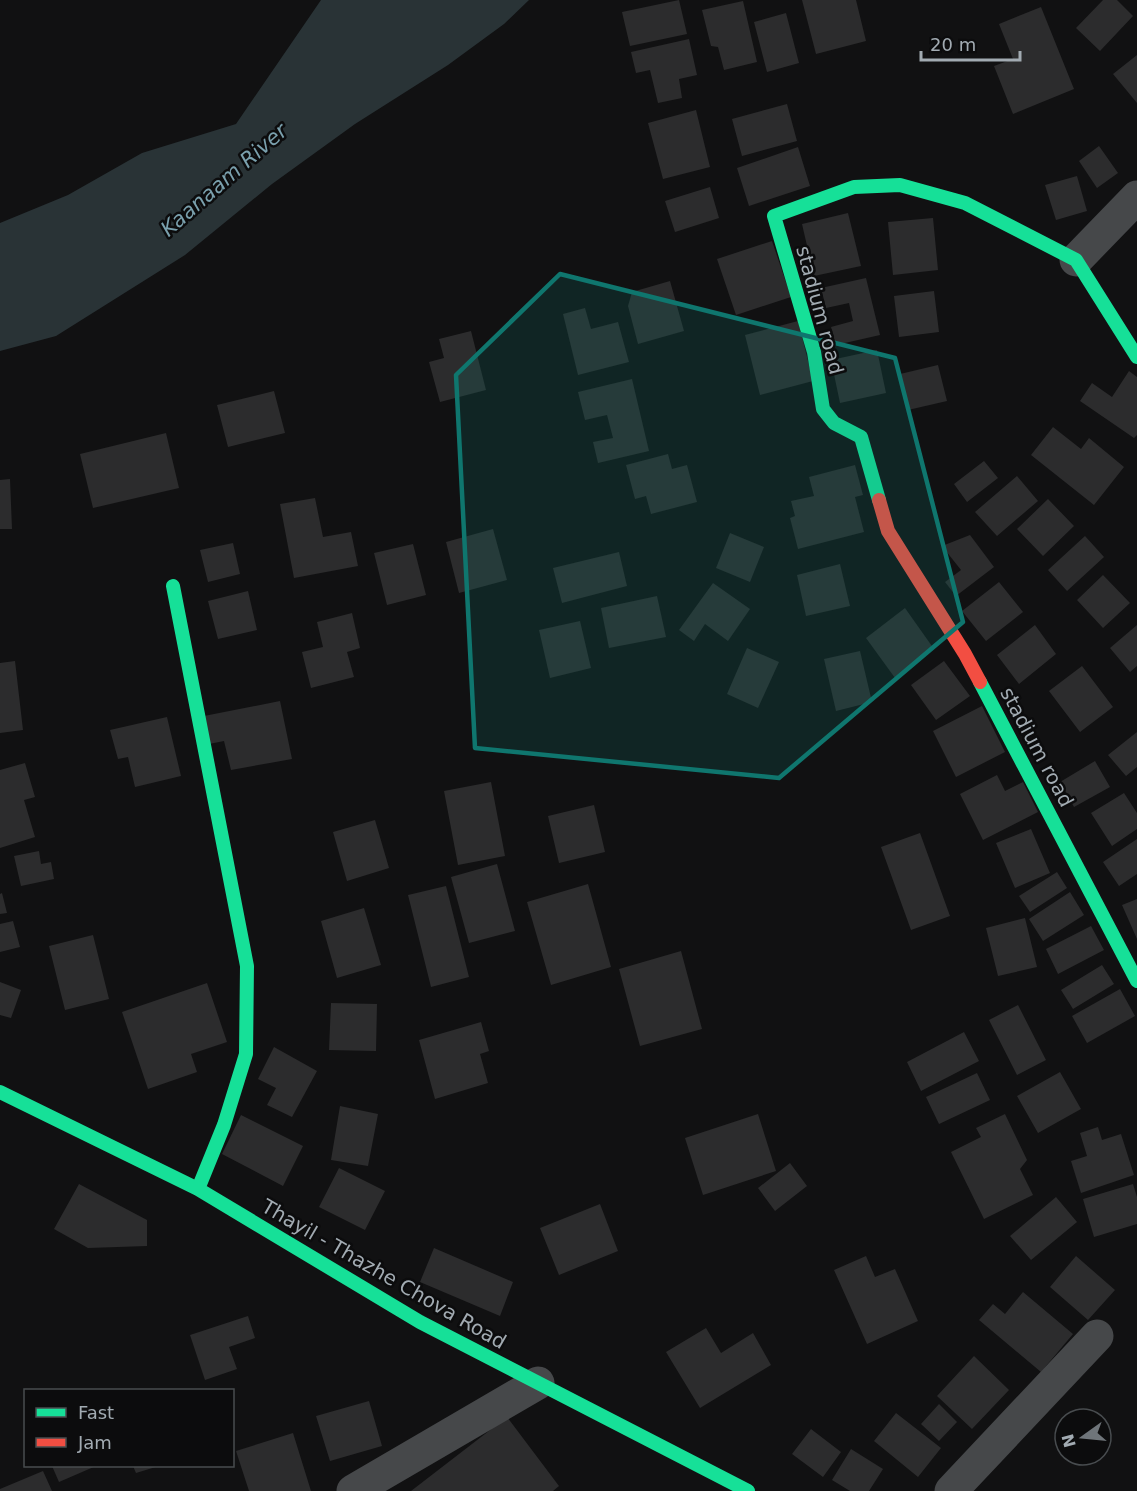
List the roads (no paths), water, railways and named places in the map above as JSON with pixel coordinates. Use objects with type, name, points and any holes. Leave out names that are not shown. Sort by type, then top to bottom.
[{"type":"street","name":"stadium road","points":[[1076,260],[965,203],[900,185],[854,187],[774,216],[814,352],[823,409],[834,423],[861,437],[888,531],[965,654],[1137,981]]},
{"type":"street","points":[[1137,197],[1076,260],[1137,357]]},
{"type":"street","points":[[173,586],[247,966],[246,1054],[224,1125],[198,1190]]},
{"type":"street","name":"Thayil - Thazhe Chova Road","points":[[0,1092],[198,1190],[420,1322],[748,1491]]},
{"type":"street","points":[[951,1491],[1097,1335]]},
{"type":"street","points":[[353,1491],[538,1383]]},
{"type":"water","name":"Kaanaam River","points":[[321,0],[529,0],[504,24],[448,65],[355,124],[272,184],[185,255],[56,336],[0,351],[0,223],[68,195],[142,153],[236,124]]}]
